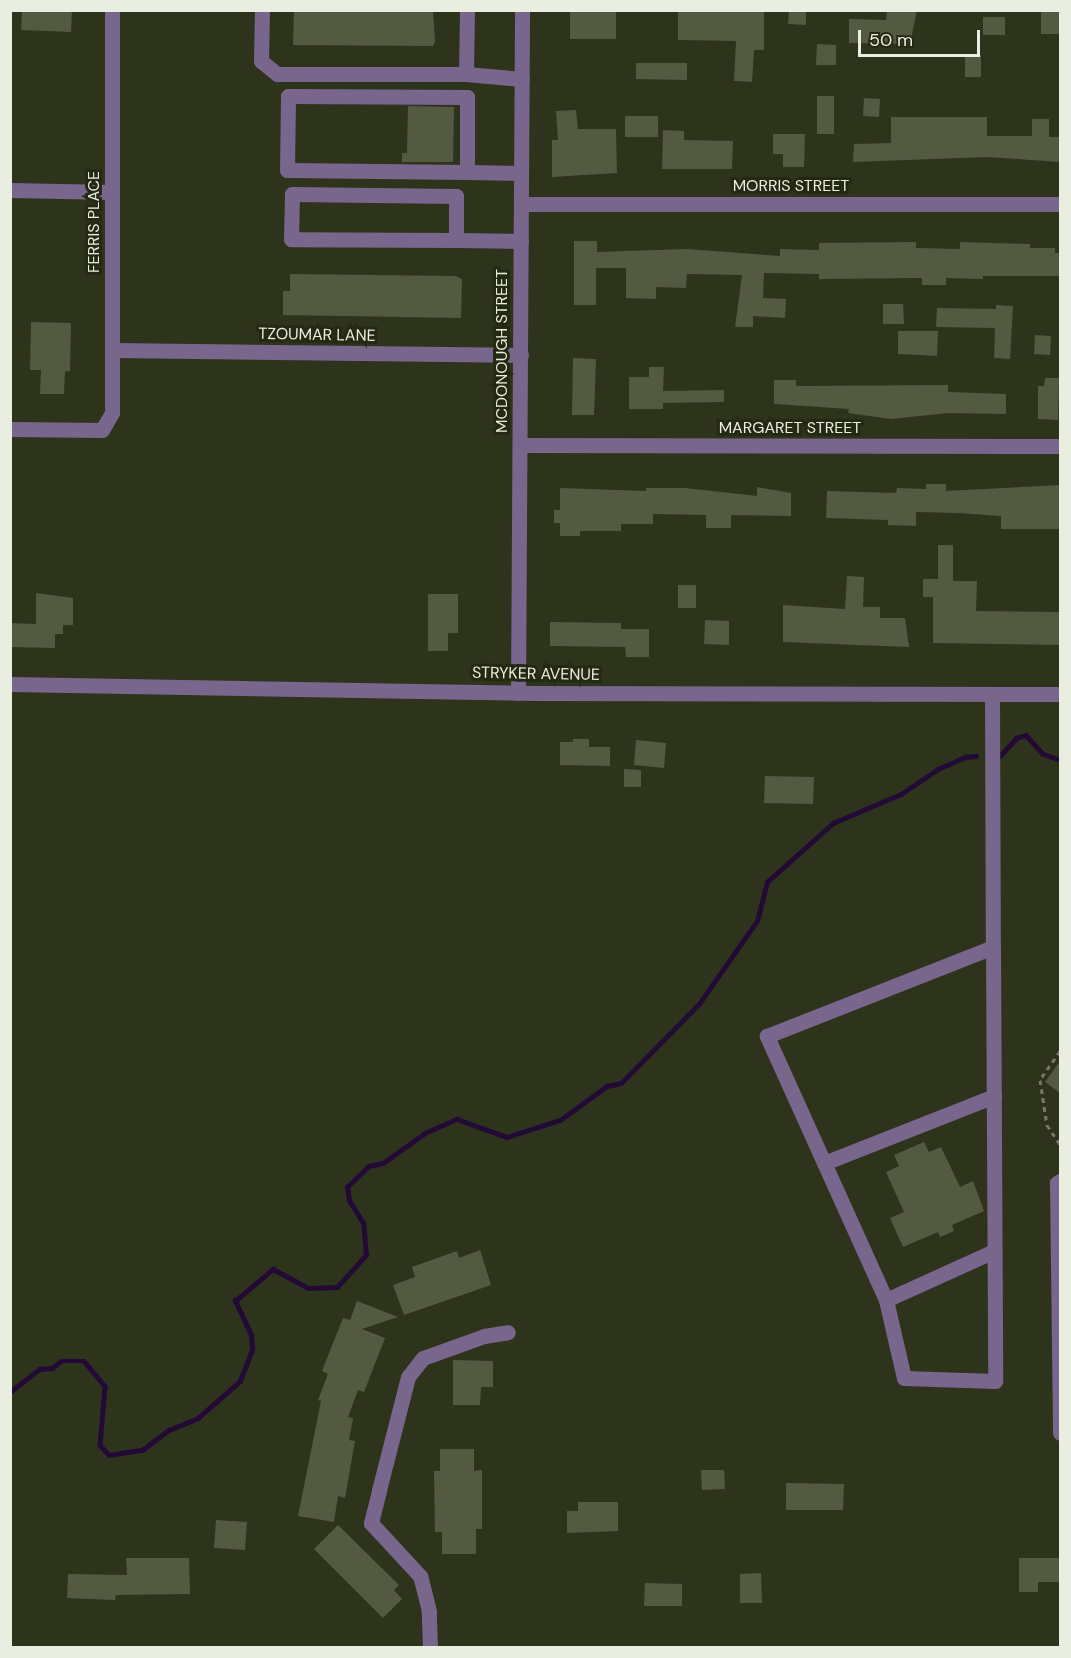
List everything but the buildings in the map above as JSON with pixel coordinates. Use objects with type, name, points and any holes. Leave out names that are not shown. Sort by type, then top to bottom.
[{"type":"street","name":"FERRIS PLACE","points":[[10,429],[102,430],[112,413],[112,10]]},
{"type":"street","points":[[262,10],[261,61],[277,74],[466,74],[522,79]]},
{"type":"street","points":[[466,74],[467,10]]},
{"type":"street","name":"MCDONOUGH STREET","points":[[518,693],[522,10]]},
{"type":"street","points":[[467,172],[468,97],[288,96],[287,170],[521,173]]},
{"type":"street","points":[[10,190],[112,192]]},
{"type":"street","points":[[456,240],[456,196],[292,194],[291,239],[521,241]]},
{"type":"street","name":"MORRIS STREET","points":[[521,204],[1060,204]]},
{"type":"street","name":"TZOUMAR LANE","points":[[112,350],[521,355]]},
{"type":"street","name":"MARGARET STREET","points":[[520,445],[1060,447]]},
{"type":"street","name":"STRYKER AVENUE","points":[[10,684],[518,693],[1060,694]]},
{"type":"street","points":[[992,694],[995,1381],[904,1378],[886,1300],[767,1036],[993,947]]},
{"type":"street","points":[[824,1163],[994,1096]]},
{"type":"street","points":[[1060,1181],[1057,1184],[1060,1433]]},
{"type":"street","points":[[886,1300],[994,1251]]},
{"type":"street","points":[[430,1647],[429,1611],[420,1576],[371,1523],[379,1490],[408,1377],[423,1359],[508,1332]]},
{"type":"path","points":[[1060,1051],[1040,1080],[1047,1125],[1060,1144]]},
{"type":"waterway","points":[[1000,756],[1016,738],[1026,735],[1043,754],[1060,760]]},
{"type":"waterway","points":[[10,1392],[39,1369],[52,1368],[61,1361],[84,1361],[105,1386],[100,1445],[109,1455],[142,1450],[169,1430],[198,1418],[240,1381],[252,1349],[251,1335],[235,1301],[273,1269],[308,1288],[337,1287],[366,1255],[363,1223],[349,1201],[347,1187],[369,1166],[383,1163],[425,1133],[457,1119],[507,1137],[560,1120],[607,1086],[621,1083],[699,1004],[757,921],[767,882],[833,823],[901,794],[938,769],[965,757],[976,756]]}]
